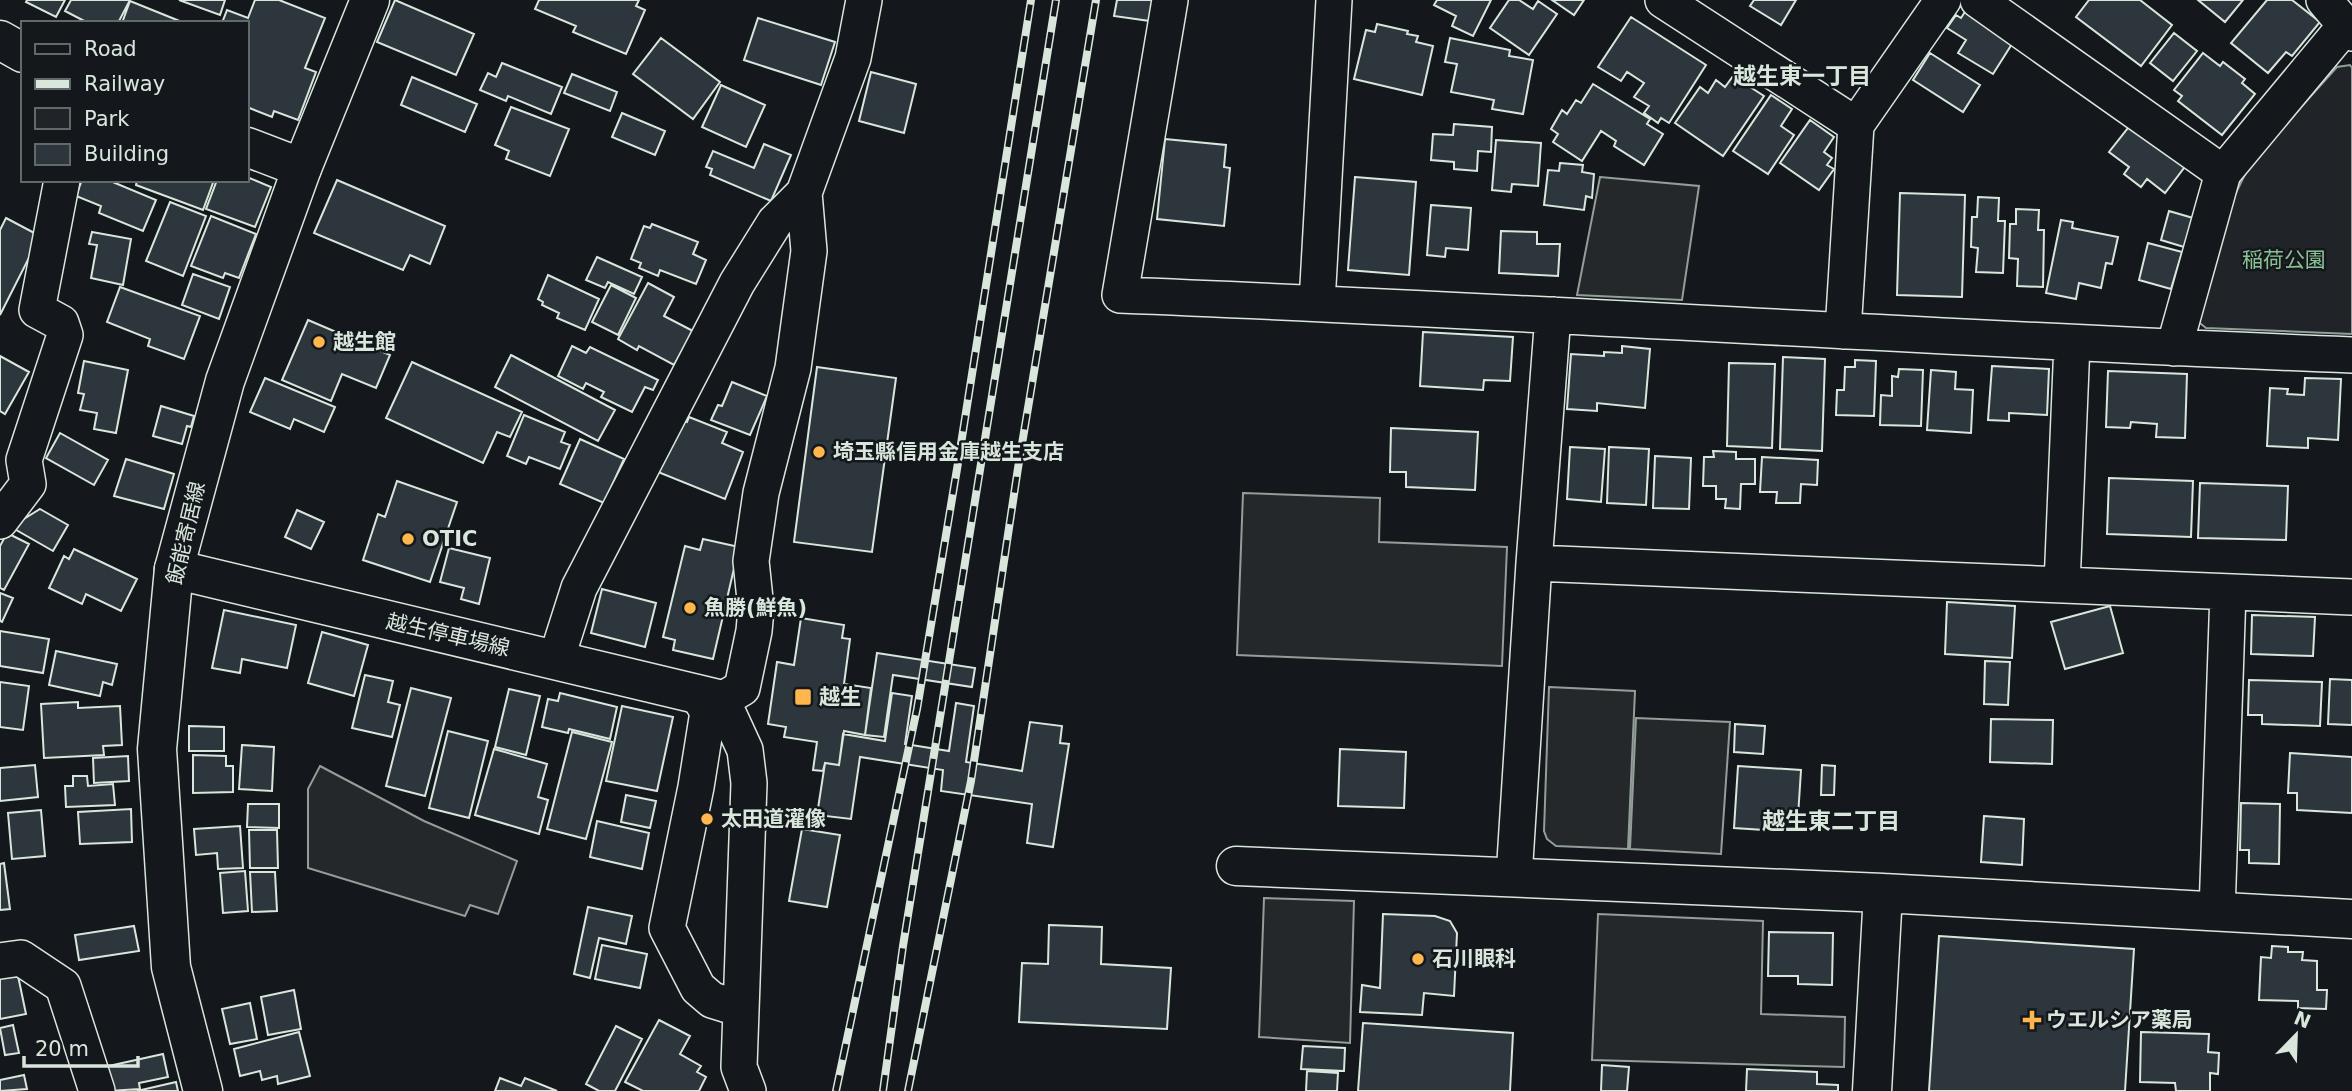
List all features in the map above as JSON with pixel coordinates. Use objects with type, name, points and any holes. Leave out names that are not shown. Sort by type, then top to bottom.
[{"type":"main road","name":"飯能寄居線","points":[[203,1091],[171,967],[157,749],[174,569],[225,381],[302,168],[370,0]]},
{"type":"main road","points":[[0,40],[21,51]]},
{"type":"main road","points":[[248,147],[302,168]]},
{"type":"main road","name":"越生停車場線","points":[[174,569],[709,697]]},
{"type":"main road","points":[[1236,866],[1883,893],[2352,919]]},
{"type":"main road","points":[[1872,1091],[1883,893]]},
{"type":"street","points":[[709,697],[742,688],[754,631],[756,609],[751,561],[761,493],[793,368],[809,251],[804,193],[853,58],[864,0]]},
{"type":"street","points":[[1170,0],[1120,295],[2352,355]]},
{"type":"street","points":[[1317,303],[1334,0]]},
{"type":"street","points":[[1663,0],[1856,125]]},
{"type":"street","points":[[1843,331],[1856,125],[1943,0]]},
{"type":"street","points":[[1978,0],[2223,173]]},
{"type":"street","points":[[2174,348],[2223,173],[2341,20]]},
{"type":"street","points":[[0,521],[28,484],[24,460],[65,335],[61,323],[37,310],[62,182]]},
{"type":"street","points":[[556,660],[579,588],[737,283],[775,222],[804,193]]},
{"type":"street","points":[[1514,877],[1553,315]]},
{"type":"street","points":[[2062,585],[2072,343]]},
{"type":"street","points":[[1534,563],[2352,597]]},
{"type":"street","points":[[2217,912],[2228,592]]},
{"type":"street","points":[[709,697],[745,750],[749,783],[739,1068],[748,1091]]},
{"type":"street","points":[[709,697],[696,787],[667,928],[698,988],[712,1000],[741,1009]]},
{"type":"street","points":[[0,961],[21,958],[63,986],[97,1091]]},
{"type":"green space","name":"稲荷公園","points":[[2350,65],[2352,334],[2206,328],[2196,320],[2233,199],[2250,164],[2337,67]]},
{"type":"shaded area","points":[[1600,177],[1699,186],[1682,300],[1577,295]]},
{"type":"shaded area","points":[[1243,493],[1380,498],[1379,542],[1507,547],[1502,666],[1237,655]]},
{"type":"shaded area","points":[[1549,687],[1635,691],[1628,849],[1556,846],[1547,839],[1544,831]]},
{"type":"shaded area","points":[[1636,718],[1730,722],[1721,854],[1630,849]]},
{"type":"shaded area","points":[[320,766],[424,821],[517,861],[498,914],[470,905],[465,916],[308,868],[308,789]]},
{"type":"shaded area","points":[[1264,898],[1354,901],[1350,1043],[1259,1037]]},
{"type":"shaded area","points":[[1598,914],[1763,921],[1761,1014],[1845,1017],[1844,1067],[1592,1060]]},
{"type":"building","points":[[65,0],[56,17],[26,2]]},
{"type":"building","points":[[71,0],[130,0],[119,21],[84,21],[65,11]]},
{"type":"building","points":[[179,0],[225,0],[220,15]]},
{"type":"building","points":[[255,0],[279,0],[325,18],[305,68],[316,72],[298,120],[274,111],[272,117],[248,107],[248,21],[223,21],[227,10],[248,18]]},
{"type":"building","points":[[395,0],[474,34],[456,75],[377,42]]},
{"type":"building","points":[[539,0],[639,0],[636,6],[645,10],[626,54],[573,32],[576,26],[535,9]]},
{"type":"building","points":[[1117,0],[1153,0],[1150,21],[1114,16]]},
{"type":"building","points":[[1437,0],[1491,0],[1473,36],[1452,26],[1456,16],[1434,5]]},
{"type":"building","points":[[1509,0],[1519,0],[1533,9],[1538,1],[1557,14],[1529,55],[1490,28]]},
{"type":"building","points":[[1552,0],[1584,0],[1574,15]]},
{"type":"building","points":[[1754,0],[1796,0],[1781,25],[1750,6]]},
{"type":"building","points":[[2089,0],[2140,0],[2172,25],[2141,66],[2076,17]]},
{"type":"building","points":[[2198,0],[2243,0],[2225,22]]},
{"type":"building","points":[[2267,0],[2292,0],[2320,22],[2292,56],[2286,52],[2268,73],[2231,43]]},
{"type":"building","points":[[130,1],[180,21],[123,21]]},
{"type":"building","points":[[1968,7],[2017,36],[1993,74],[1958,53],[1966,40],[1947,28],[1956,15],[1961,18]]},
{"type":"building","points":[[1631,17],[1706,65],[1669,123],[1661,118],[1658,123],[1644,113],[1649,106],[1634,97],[1644,83],[1627,72],[1621,81],[1598,67]]},
{"type":"building","points":[[758,18],[835,42],[821,85],[744,60]]},
{"type":"building","points":[[1377,24],[1408,31],[1407,34],[1418,36],[1416,42],[1433,46],[1422,95],[1354,79],[1366,30],[1375,32]]},
{"type":"building","points":[[2174,33],[2197,51],[2173,81],[2150,63]]},
{"type":"building","points":[[661,38],[720,82],[693,119],[633,74]]},
{"type":"building","points":[[1450,38],[1510,50],[1509,56],[1533,60],[1523,114],[1492,109],[1494,100],[1451,92],[1457,64],[1445,62]]},
{"type":"building","points":[[1930,53],[1980,85],[1963,112],[1913,80]]},
{"type":"building","points":[[2203,53],[2220,66],[2223,62],[2245,79],[2242,83],[2255,94],[2222,135],[2178,101],[2182,96],[2174,90]]},
{"type":"building","points":[[502,63],[562,87],[551,114],[508,96],[506,101],[480,90],[488,73],[496,77]]},
{"type":"building","points":[[871,72],[916,84],[904,133],[859,121]]},
{"type":"building","points":[[572,74],[617,92],[610,111],[564,93]]},
{"type":"building","points":[[1733,76],[1764,96],[1723,156],[1675,123],[1700,87],[1708,93],[1716,80],[1725,87]]},
{"type":"building","points":[[412,77],[477,104],[465,132],[401,105]]},
{"type":"building","points":[[1593,84],[1650,119],[1647,124],[1663,134],[1644,165],[1614,146],[1616,141],[1601,131],[1582,161],[1553,142],[1558,134],[1551,129],[1562,110],[1567,114],[1576,100],[1581,103]]},
{"type":"building","points":[[721,85],[765,105],[746,147],[702,127]]},
{"type":"building","points":[[1771,95],[1792,109],[1781,126],[1794,135],[1768,174],[1733,151]]},
{"type":"building","points":[[511,107],[569,129],[550,176],[506,159],[509,151],[495,145]]},
{"type":"building","points":[[622,113],[665,131],[655,155],[612,137]]},
{"type":"building","points":[[1810,120],[1834,137],[1824,152],[1832,158],[1827,165],[1834,169],[1819,190],[1780,163]]},
{"type":"building","points":[[2132,123],[2187,164],[2165,193],[2147,179],[2141,187],[2124,174],[2129,167],[2109,152]]},
{"type":"building","points":[[1454,124],[1492,127],[1491,152],[1478,151],[1477,171],[1454,169],[1454,162],[1431,160],[1433,134],[1453,135]]},
{"type":"building","points":[[1165,139],[1226,145],[1224,167],[1230,168],[1224,226],[1157,219]]},
{"type":"building","points":[[1496,140],[1541,143],[1538,186],[1512,184],[1511,192],[1492,190]]},
{"type":"building","points":[[764,144],[791,155],[771,201],[710,175],[712,169],[706,167],[713,151],[754,168]]},
{"type":"building","points":[[1560,163],[1583,165],[1582,172],[1594,174],[1592,198],[1586,196],[1584,210],[1544,205],[1548,170],[1559,171]]},
{"type":"building","points":[[248,177],[271,187],[255,227],[206,209],[216,182],[248,182]]},
{"type":"building","points":[[1355,177],[1416,182],[1409,275],[1348,270]]},
{"type":"building","points":[[337,180],[445,226],[430,264],[410,255],[403,270],[314,233]]},
{"type":"building","points":[[81,182],[113,182],[156,200],[143,231],[99,213],[101,206],[76,196]]},
{"type":"building","points":[[137,182],[213,182],[203,210],[136,185]]},
{"type":"building","points":[[1900,193],[1965,195],[1962,297],[1897,295]]},
{"type":"building","points":[[1978,197],[1999,198],[1998,221],[2005,221],[2003,273],[1976,272],[1978,248],[1971,247],[1972,217],[1977,217]]},
{"type":"building","points":[[170,202],[206,216],[183,276],[146,261]]},
{"type":"building","points":[[1431,205],[1471,208],[1468,250],[1446,248],[1445,257],[1427,255]]},
{"type":"building","points":[[2016,209],[2039,210],[2038,230],[2044,230],[2043,287],[2017,286],[2018,259],[2009,258],[2010,224],[2016,224]]},
{"type":"building","points":[[2169,211],[2193,218],[2184,247],[2161,240]]},
{"type":"building","points":[[211,216],[256,234],[239,278],[225,273],[223,278],[191,266]]},
{"type":"building","points":[[6,218],[40,236],[0,315],[0,230]]},
{"type":"building","points":[[2061,220],[2073,222],[2072,228],[2118,237],[2112,264],[2106,263],[2101,288],[2079,283],[2076,299],[2046,293]]},
{"type":"building","points":[[652,224],[698,242],[693,254],[706,260],[696,284],[660,270],[658,276],[639,268],[641,263],[631,259],[644,226],[650,228]]},
{"type":"building","points":[[1501,231],[1537,232],[1537,244],[1560,244],[1558,276],[1499,273]]},
{"type":"building","points":[[92,232],[131,239],[123,285],[91,278],[97,245],[89,244]]},
{"type":"building","points":[[2148,243],[2182,252],[2171,289],[2139,280]]},
{"type":"building","points":[[597,257],[642,277],[634,294],[608,282],[605,288],[586,280]]},
{"type":"building","points":[[193,274],[230,287],[219,319],[182,305]]},
{"type":"building","points":[[548,275],[599,299],[585,330],[557,318],[559,313],[542,305],[543,302],[538,299]]},
{"type":"building","points":[[648,283],[674,297],[664,316],[693,331],[674,365],[639,346],[637,350],[618,339]]},
{"type":"building","points":[[611,285],[636,298],[618,335],[592,322]]},
{"type":"building","points":[[120,287],[200,316],[184,359],[148,346],[150,339],[107,322]]},
{"type":"building","points":[[308,320],[390,355],[376,388],[342,374],[331,401],[282,380]]},
{"type":"building","points":[[1423,332],[1513,337],[1510,381],[1484,380],[1483,390],[1420,386]]},
{"type":"building","points":[[572,346],[586,353],[590,347],[658,380],[653,390],[645,387],[632,412],[601,397],[604,392],[586,383],[583,389],[558,376]]},
{"type":"building","points":[[1622,346],[1650,349],[1645,408],[1597,403],[1597,411],[1567,409],[1571,354],[1604,356],[1604,352],[1622,353]]},
{"type":"building","points":[[511,355],[615,410],[598,441],[495,387]]},
{"type":"building","points":[[0,356],[29,372],[5,414],[0,411]]},
{"type":"building","points":[[1783,357],[1825,359],[1822,451],[1780,449]]},
{"type":"building","points":[[1855,360],[1876,361],[1874,416],[1836,415],[1837,390],[1844,390],[1845,367],[1855,367]]},
{"type":"building","points":[[84,361],[128,370],[116,433],[94,429],[97,413],[80,410],[84,394],[78,393]]},
{"type":"building","points":[[412,362],[522,412],[510,437],[497,432],[483,463],[386,418]]},
{"type":"building","points":[[1729,363],[1775,364],[1772,448],[1727,446]]},
{"type":"building","points":[[1992,366],[2049,369],[2047,415],[2009,413],[2009,421],[1988,420]]},
{"type":"building","points":[[817,367],[896,378],[872,552],[794,542]]},
{"type":"building","points":[[1899,369],[1923,370],[1921,426],[1880,425],[1881,395],[1892,396],[1892,376],[1898,377]]},
{"type":"building","points":[[1931,370],[1956,372],[1955,389],[1973,390],[1971,433],[1927,430]]},
{"type":"building","points":[[2108,371],[2187,374],[2185,438],[2156,437],[2157,424],[2131,422],[2130,428],[2106,427]]},
{"type":"building","points":[[265,378],[335,407],[324,432],[294,419],[290,429],[250,412]]},
{"type":"building","points":[[2305,378],[2341,379],[2338,440],[2308,438],[2308,448],[2267,446],[2270,388],[2288,389],[2287,394],[2304,395]]},
{"type":"building","points":[[732,382],[767,396],[750,435],[711,420],[718,405],[722,406]]},
{"type":"building","points":[[161,406],[194,416],[191,427],[187,426],[182,444],[153,436]]},
{"type":"building","points":[[524,415],[565,432],[561,442],[570,445],[560,469],[529,457],[526,464],[507,456]]},
{"type":"building","points":[[689,417],[727,432],[722,443],[743,452],[725,499],[658,472],[680,419],[687,422]]},
{"type":"building","points":[[1391,428],[1478,432],[1475,490],[1406,487],[1406,472],[1390,472]]},
{"type":"building","points":[[60,433],[108,460],[94,485],[46,458]]},
{"type":"building","points":[[580,439],[624,459],[604,503],[560,484]]},
{"type":"building","points":[[1570,447],[1605,449],[1601,502],[1567,499]]},
{"type":"building","points":[[1609,447],[1649,449],[1646,505],[1607,503]]},
{"type":"building","points":[[1713,451],[1736,452],[1736,459],[1755,459],[1755,484],[1741,484],[1740,509],[1725,508],[1726,499],[1716,499],[1716,486],[1703,486],[1704,457],[1714,457]]},
{"type":"building","points":[[1655,456],[1691,458],[1689,509],[1653,508]]},
{"type":"building","points":[[1762,457],[1818,460],[1817,485],[1801,484],[1800,503],[1776,503],[1777,492],[1760,492]]},
{"type":"building","points":[[126,459],[174,474],[164,509],[114,496]]},
{"type":"building","points":[[2109,478],[2193,481],[2191,537],[2107,534]]},
{"type":"building","name":"OTIC","points":[[397,481],[457,502],[430,582],[363,560],[378,514],[385,517]]},
{"type":"building","points":[[2200,483],[2288,486],[2286,540],[2198,538]]},
{"type":"building","points":[[40,509],[68,525],[53,551],[11,527]]},
{"type":"building","points":[[297,510],[324,522],[311,549],[285,537]]},
{"type":"building","points":[[7,533],[29,544],[4,590],[0,588],[0,546]]},
{"type":"building","points":[[703,539],[739,547],[713,659],[673,650],[675,640],[663,637],[685,546],[700,550]]},
{"type":"building","points":[[449,548],[490,558],[479,604],[461,599],[464,588],[440,582]]},
{"type":"building","points":[[74,549],[137,579],[121,611],[86,594],[82,604],[49,588],[64,556],[69,559]]},
{"type":"building","points":[[602,589],[656,603],[645,647],[591,633]]},
{"type":"building","points":[[0,593],[13,598],[2,622],[0,621]]},
{"type":"building","points":[[1947,602],[2015,606],[2012,658],[1945,654]]},
{"type":"building","points":[[2110,606],[2123,653],[2065,669],[2051,622]]},
{"type":"building","points":[[224,610],[296,625],[287,668],[242,659],[240,673],[212,668]]},
{"type":"building","points":[[2252,615],[2315,617],[2313,656],[2251,654]]},
{"type":"building","points":[[801,618],[844,625],[842,638],[850,639],[844,684],[871,688],[865,735],[844,731],[839,765],[825,763],[823,771],[813,770],[817,742],[784,737],[786,727],[768,724],[777,662],[794,665]]},
{"type":"building","points":[[0,631],[49,639],[43,673],[0,666]]},
{"type":"building","points":[[322,632],[368,645],[354,696],[308,683]]},
{"type":"building","points":[[56,651],[117,664],[112,685],[103,682],[100,696],[49,685]]},
{"type":"building","points":[[877,653],[975,668],[972,687],[893,675],[884,737],[865,735]]},
{"type":"building","points":[[1985,661],[2010,662],[2008,705],[1984,704]]},
{"type":"building","points":[[365,675],[393,681],[388,702],[400,705],[392,737],[352,728]]},
{"type":"building","points":[[2330,679],[2352,680],[2352,725],[2328,724]]},
{"type":"building","points":[[2249,680],[2322,682],[2320,726],[2262,724],[2262,715],[2248,715]]},
{"type":"building","points":[[0,682],[29,686],[23,730],[0,727]]},
{"type":"building","points":[[411,688],[451,698],[425,796],[386,786]]},
{"type":"building","points":[[509,689],[540,696],[526,755],[495,747]]},
{"type":"building","points":[[560,693],[617,707],[610,739],[569,729],[568,733],[542,727],[548,699],[558,701]]},
{"type":"building","points":[[892,693],[912,696],[905,744],[949,751],[956,703],[974,706],[966,762],[1022,771],[1030,722],[1062,726],[1060,743],[1069,744],[1053,847],[1027,843],[1032,804],[941,791],[943,770],[860,757],[851,819],[817,815],[825,763],[839,765],[843,734],[885,741]]},
{"type":"building","points":[[78,702],[78,708],[120,706],[122,745],[103,746],[104,755],[44,758],[41,704]]},
{"type":"building","points":[[622,706],[673,717],[657,791],[606,781]]},
{"type":"building","points":[[1991,719],[2053,720],[2052,764],[1990,762]]},
{"type":"building","points":[[1735,724],[1765,726],[1763,754],[1734,752]]},
{"type":"building","points":[[189,726],[224,727],[224,751],[189,751]]},
{"type":"building","points":[[448,731],[488,741],[469,818],[429,808]]},
{"type":"building","points":[[572,732],[612,742],[586,839],[547,829]]},
{"type":"building","points":[[242,745],[274,747],[272,791],[239,789]]},
{"type":"building","points":[[494,749],[547,764],[538,797],[548,800],[539,834],[475,815]]},
{"type":"building","points":[[1340,749],[1406,752],[1404,808],[1338,806]]},
{"type":"building","points":[[2290,753],[2352,757],[2352,813],[2297,810],[2297,793],[2288,793]]},
{"type":"building","points":[[193,755],[226,756],[226,766],[233,766],[233,792],[193,793]]},
{"type":"building","points":[[128,756],[129,781],[94,783],[93,758]]},
{"type":"building","points":[[35,765],[38,797],[0,801],[0,768]]},
{"type":"building","points":[[1822,765],[1835,766],[1834,795],[1821,795]]},
{"type":"building","points":[[1738,766],[1801,770],[1797,832],[1734,828]]},
{"type":"building","points":[[73,776],[87,776],[88,786],[113,784],[115,805],[66,807],[65,786],[73,786]]},
{"type":"building","points":[[626,795],[656,801],[650,828],[621,822]]},
{"type":"building","points":[[2241,803],[2280,804],[2279,864],[2249,863],[2249,850],[2240,850]]},
{"type":"building","points":[[248,804],[279,804],[279,828],[247,827]]},
{"type":"building","points":[[131,809],[132,842],[80,844],[78,812]]},
{"type":"building","points":[[41,810],[45,856],[12,859],[8,813]]},
{"type":"building","points":[[1984,816],[2024,819],[2022,865],[1981,862]]},
{"type":"building","points":[[597,821],[649,833],[642,869],[590,857]]},
{"type":"building","points":[[240,826],[243,868],[218,869],[217,853],[196,855],[194,829]]},
{"type":"building","points":[[802,829],[840,835],[827,907],[789,901]]},
{"type":"building","points":[[249,830],[277,830],[278,868],[250,868]]},
{"type":"building","points":[[4,863],[10,909],[0,910],[0,864]]},
{"type":"building","points":[[245,871],[248,911],[223,913],[220,873]]},
{"type":"building","points":[[250,872],[275,872],[277,911],[252,912]]},
{"type":"building","points":[[588,907],[632,916],[626,944],[599,938],[590,978],[574,974]]},
{"type":"building","name":"石川眼科","points":[[1383,914],[1435,916],[1450,921],[1457,933],[1454,996],[1424,993],[1422,1015],[1360,1012],[1362,985],[1380,988]]},
{"type":"building","points":[[1049,925],[1102,927],[1101,964],[1171,968],[1167,1029],[1019,1022],[1022,963],[1048,964]]},
{"type":"building","points":[[134,926],[139,951],[79,960],[75,935]]},
{"type":"building","points":[[1769,932],[1833,933],[1832,985],[1798,984],[1798,976],[1768,976]]},
{"type":"building","name":"ウエルシア薬局","points":[[1939,936],[2134,949],[2125,1091],[1929,1091]]},
{"type":"building","points":[[602,945],[647,954],[640,988],[595,979]]},
{"type":"building","points":[[2272,946],[2288,947],[2288,952],[2303,952],[2302,960],[2317,961],[2317,990],[2327,990],[2326,1009],[2298,1008],[2298,1001],[2259,1000],[2261,957],[2271,958]]},
{"type":"building","points":[[17,971],[26,1014],[0,1019],[0,975]]},
{"type":"building","points":[[294,990],[301,1029],[268,1035],[261,997]]},
{"type":"building","points":[[250,1003],[257,1039],[230,1044],[222,1009]]},
{"type":"building","points":[[659,1020],[690,1036],[680,1054],[701,1066],[697,1072],[706,1077],[699,1091],[643,1091],[625,1082]]},
{"type":"building","points":[[1363,1023],[1513,1033],[1510,1091],[1358,1091]]},
{"type":"building","points":[[13,1025],[19,1053],[5,1055],[0,1028]]},
{"type":"building","points":[[616,1026],[642,1039],[615,1091],[599,1091],[586,1084]]},
{"type":"building","points":[[299,1032],[310,1076],[278,1084],[277,1076],[262,1080],[260,1071],[240,1076],[234,1049]]},
{"type":"building","points":[[2141,1032],[2209,1034],[2208,1052],[2219,1053],[2218,1074],[2210,1073],[2210,1091],[2176,1091],[2175,1083],[2140,1082]]},
{"type":"building","points":[[1303,1046],[1345,1048],[1344,1071],[1301,1069]]},
{"type":"building","points":[[163,1054],[168,1077],[139,1083],[140,1089],[109,1091],[104,1067]]},
{"type":"building","points":[[1602,1065],[1629,1067],[1627,1091],[1601,1091]]},
{"type":"building","points":[[1747,1069],[1817,1072],[1817,1084],[1838,1085],[1838,1091],[1746,1091]]},
{"type":"building","points":[[1307,1071],[1338,1073],[1337,1091],[1306,1091]]},
{"type":"building","points":[[24,1075],[27,1089],[0,1091],[0,1080]]},
{"type":"building","points":[[500,1078],[521,1086],[525,1078],[557,1091],[495,1091]]},
{"type":"building","points":[[176,1082],[178,1091],[137,1091]]},
{"type":"railway","points":[[836,1091],[917,709],[1031,0]]},
{"type":"railway","points":[[883,1091],[903,946],[1056,0]]},
{"type":"railway","points":[[908,1091],[971,781],[1018,468],[1096,0]]},
{"type":"place","name":"越生館","points":[[319,342]]},
{"type":"place","name":"埼玉縣信用金庫越生支店","points":[[819,452]]},
{"type":"place","name":"OTIC","points":[[408,539]]},
{"type":"place","name":"魚勝(鮮魚)","points":[[690,608]]},
{"type":"place","name":"越生","points":[[803,697]]},
{"type":"place","name":"太田道灌像","points":[[707,819]]},
{"type":"place","name":"石川眼科","points":[[1418,959]]},
{"type":"place","name":"ウエルシア薬局","points":[[2032,1020]]},
{"type":"district","name":"越生東一丁目","points":[[1802,76]]},
{"type":"district","name":"越生東二丁目","points":[[1831,821]]}]
